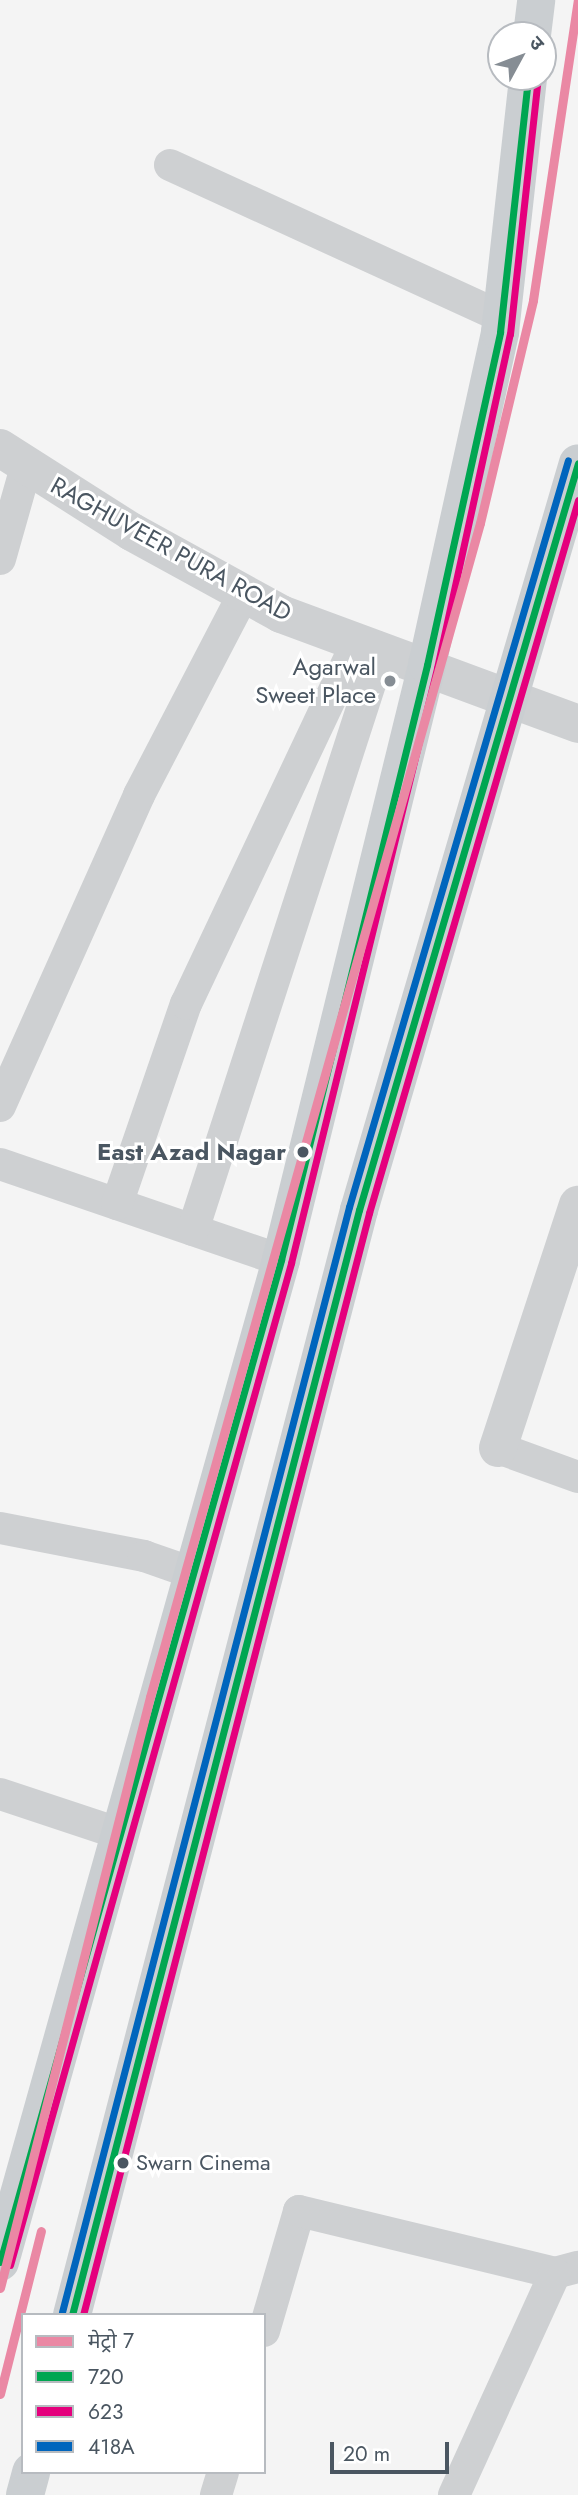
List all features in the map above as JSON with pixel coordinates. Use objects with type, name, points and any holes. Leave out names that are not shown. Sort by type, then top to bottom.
[{"type":"main road","points":[[534,21],[536,0]]},
{"type":"main road","points":[[0,2262],[190,1572],[281,1260],[427,665],[502,317],[526,91]]},
{"type":"main road","points":[[73,2313],[359,1210],[578,463]]},
{"type":"main road","points":[[25,2495],[30,2474]]},
{"type":"street","points":[[170,165],[502,317]]},
{"type":"street","points":[[0,559],[13,457]]},
{"type":"street","name":"RAGHUVEER PURA ROAD","points":[[13,457],[243,593],[369,646],[427,665],[578,724]]},
{"type":"street","points":[[0,1106],[139,795],[243,593]]},
{"type":"street","points":[[117,1204],[186,1004],[369,646]]},
{"type":"street","points":[[193,1230],[369,646]]},
{"type":"street","points":[[0,1164],[281,1260]]},
{"type":"street","points":[[578,1205],[570,1253],[498,1448],[578,1477]]},
{"type":"street","points":[[0,1528],[144,1556],[190,1572]]},
{"type":"street","points":[[0,1794],[118,1833]]},
{"type":"street","points":[[266,2324],[299,2211],[566,2270],[454,2495]]},
{"type":"street","points":[[216,2495],[222,2474]]},
{"type":"metro line","name":"7","points":[[0,2288],[150,1697],[480,523],[533,300],[578,0]]},
{"type":"metro line","name":"7","points":[[0,2394],[41,2231]]},
{"type":"transit line","name":"720","points":[[0,2262],[281,1260],[427,665],[500,332],[526,91]]},
{"type":"transit line","name":"623","points":[[10,2265],[291,1263],[437,668],[510,334],[537,91]]},
{"type":"transit line","name":"418A","points":[[62,2312],[349,1207],[568,460]]},
{"type":"transit line","name":"720","points":[[73,2313],[359,1210],[578,463]]},
{"type":"transit line","name":"623","points":[[84,2313],[369,1213],[578,500]]},
{"type":"place","name":"Agarwal Sweet Place","points":[[390,681]]},
{"type":"place","name":"East Azad Nagar","points":[[303,1152]]},
{"type":"place","name":"Swarn Cinema","points":[[123,2163]]}]
